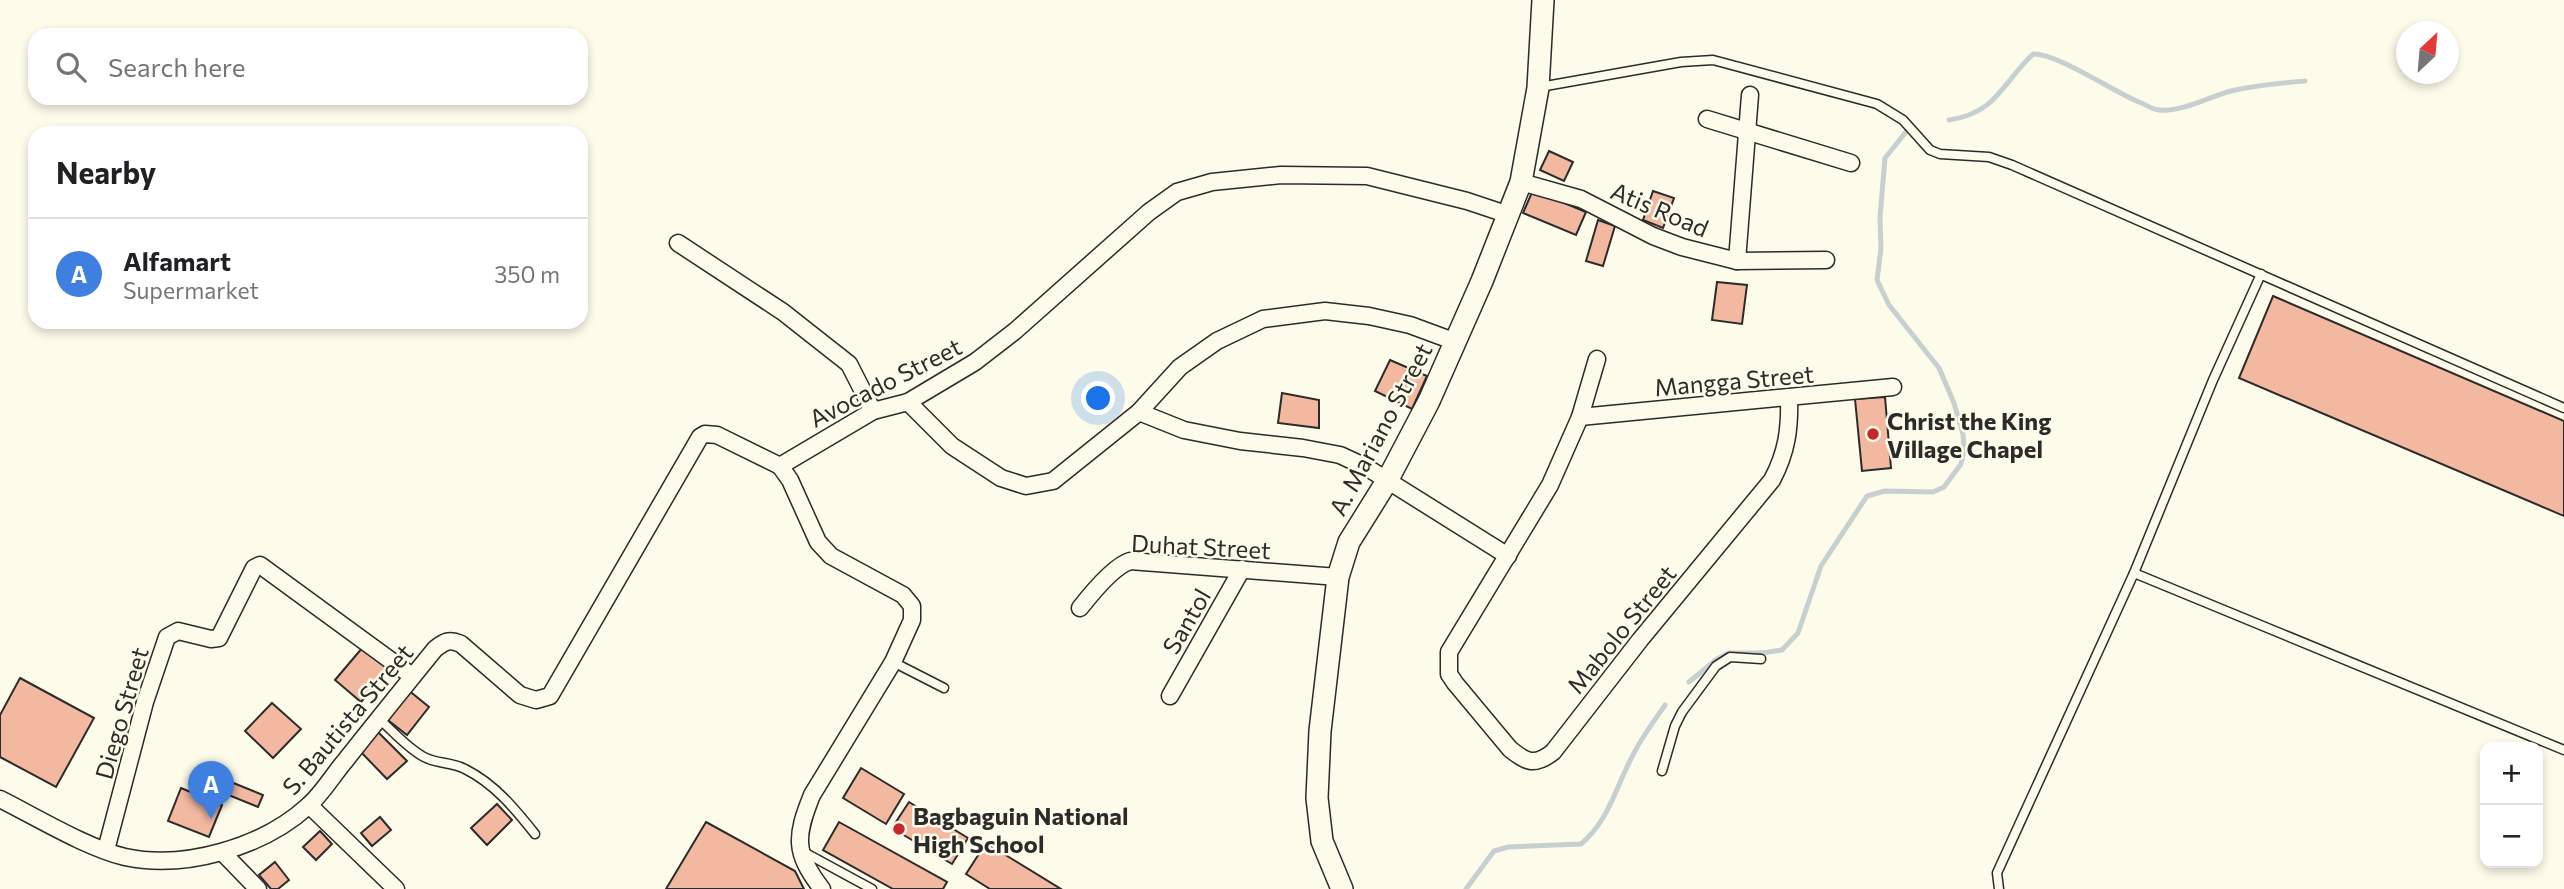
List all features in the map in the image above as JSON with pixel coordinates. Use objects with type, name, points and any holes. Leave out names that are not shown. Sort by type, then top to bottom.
[{"type":"street","name":"A. Mariano Street","points":[[1342,889],[1322,841],[1317,798],[1320,731],[1338,578],[1349,542],[1387,481],[1429,401],[1521,182],[1538,88],[1543,0]]},
{"type":"street","points":[[1737,261],[1745,131],[1750,95]]},
{"type":"street","points":[[1707,119],[1851,163]]},
{"type":"street","name":"Avocado Street","points":[[780,466],[873,411],[908,402],[933,389],[985,355],[1149,212],[1177,192],[1212,182],[1281,175],[1367,176],[1467,201],[1509,215]]},
{"type":"street","name":"Atis Road","points":[[1521,182],[1581,199],[1653,236],[1682,247],[1737,261],[1826,260]]},
{"type":"street","points":[[678,243],[783,312],[849,364],[873,411]]},
{"type":"street","points":[[908,402],[952,446],[1001,478],[1026,486],[1053,481],[1139,412],[1180,367],[1217,341],[1264,319],[1325,311],[1370,316],[1410,325],[1456,342]]},
{"type":"street","points":[[1139,412],[1184,430],[1340,455],[1366,467],[1508,556],[1550,485],[1580,417],[1597,359]]},
{"type":"street","name":"Mangga Street","points":[[1580,417],[1893,387]]},
{"type":"street","name":"Mabolo Street","points":[[1508,556],[1454,641],[1447,663],[1449,674],[1455,683],[1510,749],[1521,758],[1532,762],[1553,752],[1640,640],[1772,480],[1783,460],[1788,438],[1788,397]]},
{"type":"street","name":"S. Bautista Street","points":[[0,799],[106,850],[124,857],[161,862],[191,860],[222,852],[279,828],[309,806],[412,676],[445,641],[453,640],[461,645],[520,695],[536,700],[550,696],[705,434],[717,435],[780,466]]},
{"type":"street","points":[[780,466],[790,480],[818,542],[831,556],[903,595],[912,606],[912,620],[893,663],[812,795],[805,812],[799,849],[806,868],[822,889]]},
{"type":"street","name":"Duhat Street","points":[[1080,608],[1111,572],[1120,564],[1130,561],[1338,578]]},
{"type":"street","name":"Diego Street","points":[[106,850],[145,702],[167,637],[178,631],[211,639],[219,638],[254,568],[260,565],[412,676]]},
{"type":"street","name":"Santol","points":[[1170,696],[1242,569]]},
{"type":"street","points":[[309,806],[396,889]]},
{"type":"street","points":[[222,852],[258,889]]},
{"type":"lane","points":[[1538,88],[1697,60],[1732,65],[1877,104],[1903,120],[1930,150],[1948,155],[1989,157],[2012,165],[2564,408]]},
{"type":"lane","points":[[1998,889],[1997,873],[2134,573],[2213,380],[2261,274]]},
{"type":"lane","points":[[2134,573],[2564,750]]},
{"type":"lane","points":[[1662,771],[1675,726],[1682,712],[1716,666],[1730,657],[1760,659]]},
{"type":"lane","points":[[893,663],[944,688]]},
{"type":"lane","points":[[379,719],[422,756],[466,769],[489,784],[508,800],[535,834]]},
{"type":"lane","points":[[799,849],[872,889]]},
{"type":"building","points":[[1549,151],[1573,162],[1564,181],[1540,170]]},
{"type":"building","points":[[1533,190],[1586,212],[1576,235],[1523,213]]},
{"type":"building","points":[[1653,191],[1674,198],[1663,228],[1643,220]]},
{"type":"building","points":[[1598,220],[1615,226],[1603,266],[1586,261]]},
{"type":"building","points":[[1717,282],[1747,285],[1742,324],[1712,320]]},
{"type":"building","points":[[2273,296],[2564,421],[2564,516],[2239,378]]},
{"type":"building","points":[[1390,360],[1427,376],[1412,409],[1375,391]]},
{"type":"building","points":[[1282,393],[1319,400],[1319,428],[1278,423]]},
{"type":"building","name":"Christ the King Village Chapel","points":[[1885,397],[1891,468],[1862,471],[1855,399]]},
{"type":"building","points":[[363,647],[389,670],[361,702],[335,680]]},
{"type":"building","points":[[20,678],[94,718],[56,787],[0,757],[0,715]]},
{"type":"building","points":[[407,689],[429,707],[407,735],[384,717]]},
{"type":"building","points":[[272,703],[301,729],[273,758],[245,731]]},
{"type":"building","points":[[376,730],[407,761],[387,779],[357,748]]},
{"type":"building","points":[[861,768],[904,794],[886,824],[843,798]]},
{"type":"building","points":[[226,780],[263,795],[258,807],[221,792]]},
{"type":"building","points":[[181,788],[222,805],[209,837],[168,821]]},
{"type":"building","points":[[909,802],[968,838],[952,864],[892,828]]},
{"type":"building","points":[[497,804],[512,820],[487,845],[471,828]]},
{"type":"building","points":[[380,817],[391,830],[372,846],[361,833]]},
{"type":"building","points":[[706,822],[795,871],[804,889],[666,889]]},
{"type":"building","points":[[839,822],[947,882],[943,889],[893,889],[823,850]]},
{"type":"building","points":[[320,831],[332,844],[316,860],[303,847]]},
{"type":"building","points":[[986,843],[1061,889],[990,889],[966,874]]},
{"type":"building","points":[[275,862],[289,880],[278,889],[271,889],[259,875]]},
{"type":"waterway","points":[[1949,120],[1978,111],[1988,104],[2033,54],[2057,60],[2159,110],[2186,107],[2240,89],[2305,81]]},
{"type":"waterway","points":[[1689,682],[1717,659],[1729,653],[1782,650],[1798,633],[1821,566],[1867,496],[1885,491],[1933,492],[1944,487],[1961,464],[1963,434],[1954,403],[1939,368],[1889,305],[1877,280],[1885,158],[1906,132]]},
{"type":"waterway","points":[[1466,889],[1494,851],[1508,847],[1581,844],[1591,835],[1611,803],[1637,748],[1665,705]]},
{"type":"place","name":"Christ the King Village Chapel","points":[[1873,434]]},
{"type":"place","name":"Alfamart","points":[[211,819]]},
{"type":"place","name":"Bagbaguin National High School","points":[[899,829]]}]
